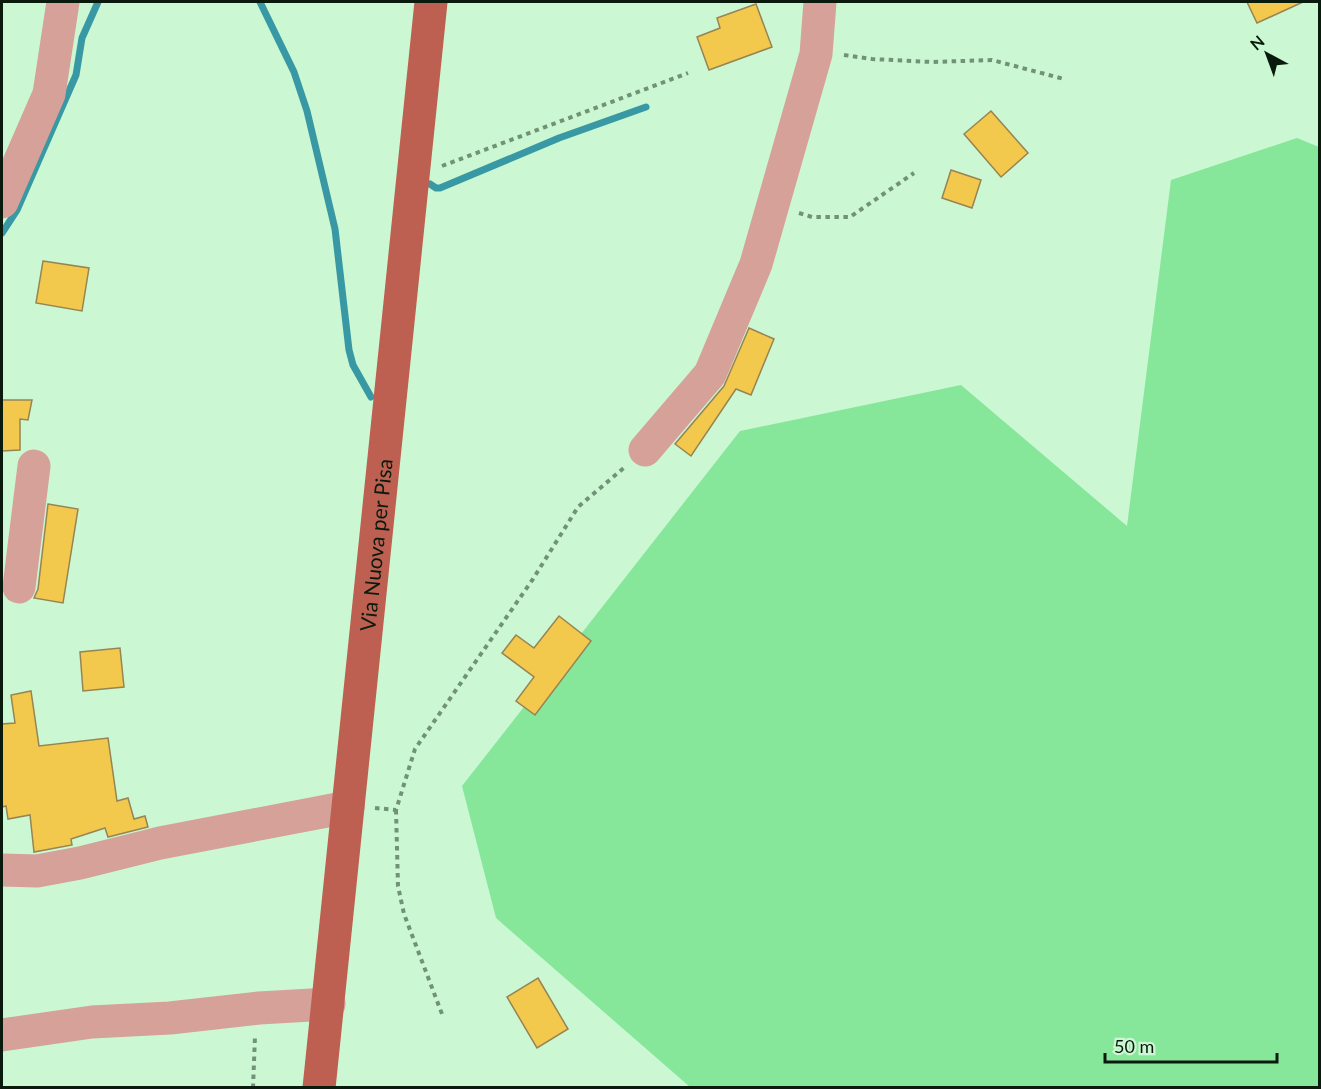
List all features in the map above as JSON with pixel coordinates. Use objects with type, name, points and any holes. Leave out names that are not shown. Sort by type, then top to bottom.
[{"type":"main road","name":"Via Nuova per Pisa","points":[[319,1088],[431,2]]},
{"type":"street","points":[[2,202],[49,94],[63,2]]},
{"type":"street","points":[[645,450],[710,374],[756,264],[816,50],[820,2]]},
{"type":"street","points":[[20,587],[13,540],[34,466]]},
{"type":"street","points":[[2,870],[37,871],[160,843],[348,807]]},
{"type":"street","points":[[2,1035],[92,1022],[170,1018],[259,1008],[328,1004]]},
{"type":"path","points":[[816,50],[872,59],[932,62],[992,60],[1064,79]]},
{"type":"path","points":[[414,177],[688,73]]},
{"type":"path","points":[[772,205],[812,217],[850,217],[914,173]]},
{"type":"path","points":[[442,1014],[404,914],[398,886],[396,810],[415,749],[533,579],[578,507],[645,450]]},
{"type":"path","points":[[348,807],[396,810]]},
{"type":"path","points":[[253,1088],[255,1036],[259,1008]]},
{"type":"green space","points":[[1297,138],[1319,147],[1319,1087],[690,1087],[496,918],[462,786],[740,431],[961,385],[1127,526],[1171,180]]},
{"type":"building","points":[[1247,2],[1303,2],[1257,23]]},
{"type":"building","points":[[756,4],[772,47],[709,70],[697,37],[720,28],[717,18]]},
{"type":"building","points":[[991,111],[1028,153],[1001,177],[964,134]]},
{"type":"building","points":[[951,170],[981,180],[972,208],[942,198]]},
{"type":"building","points":[[43,261],[89,268],[82,311],[36,303]]},
{"type":"building","points":[[749,328],[774,339],[751,395],[736,389],[691,456],[675,444],[724,386]]},
{"type":"building","points":[[2,400],[32,400],[28,420],[20,419],[20,450],[2,451]]},
{"type":"building","points":[[48,504],[78,509],[63,603],[34,598],[38,589]]},
{"type":"building","points":[[559,616],[591,641],[535,715],[516,701],[534,677],[502,653],[516,635],[534,648]]},
{"type":"building","points":[[120,648],[124,687],[83,691],[80,652]]},
{"type":"building","points":[[31,691],[39,746],[108,738],[117,801],[128,798],[134,819],[145,816],[148,827],[108,837],[105,828],[71,839],[72,845],[34,852],[30,815],[8,819],[6,806],[2,807],[2,724],[15,723],[11,695]]},
{"type":"building","points":[[538,978],[568,1029],[537,1048],[507,997]]},
{"type":"waterway","points":[[2,233],[17,210],[76,75],[82,38],[98,2]]},
{"type":"waterway","points":[[260,2],[294,72],[307,111],[335,229],[349,350],[353,365],[371,397]]},
{"type":"waterway","points":[[430,184],[440,188],[559,138],[646,107]]}]
